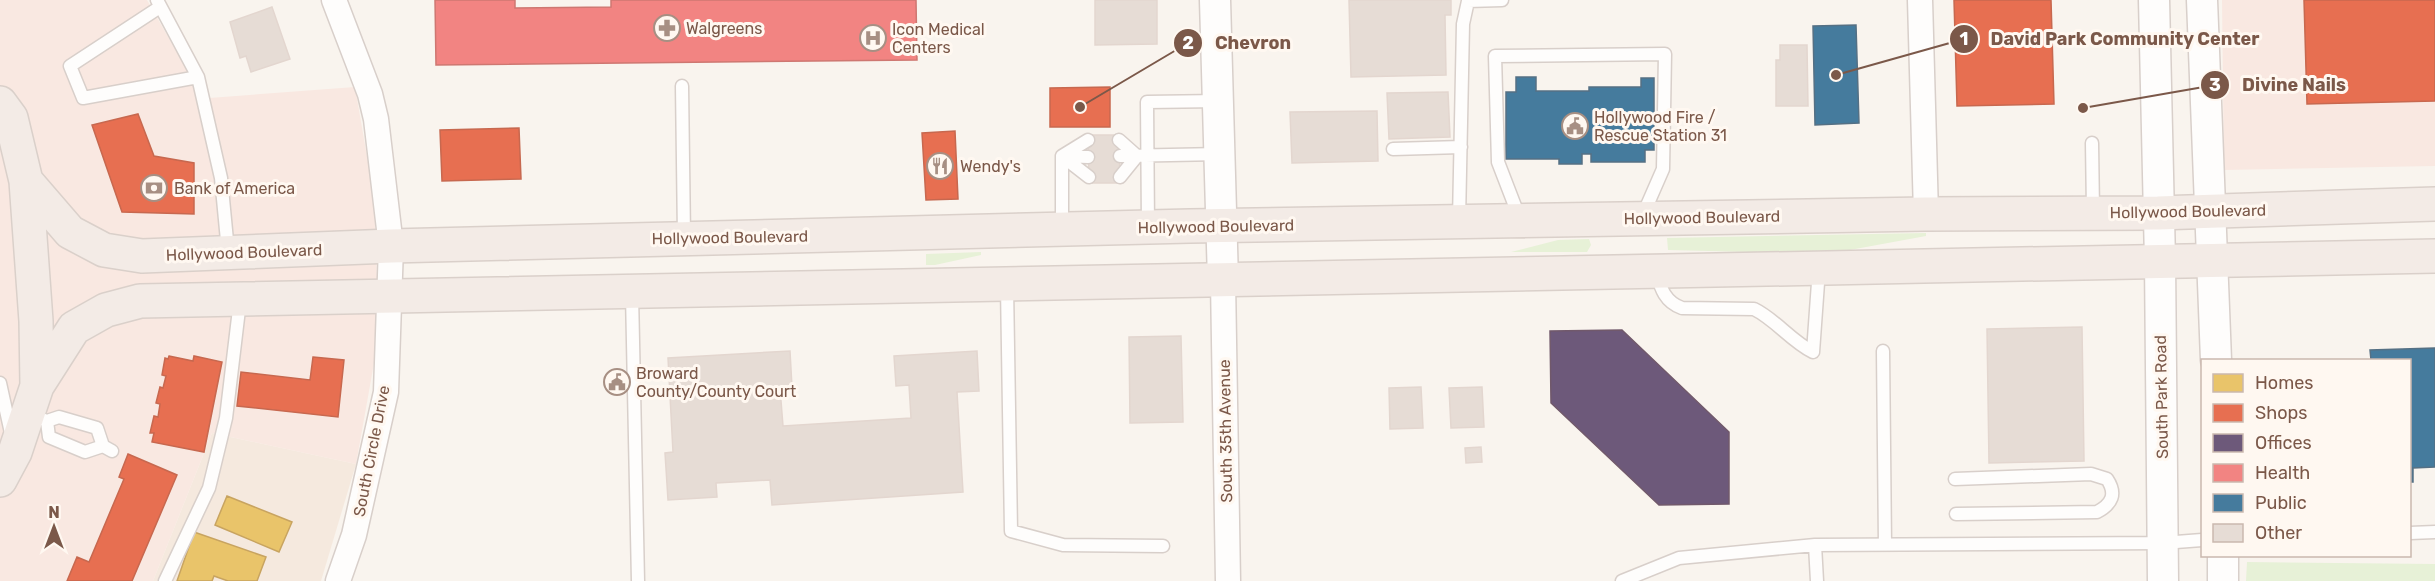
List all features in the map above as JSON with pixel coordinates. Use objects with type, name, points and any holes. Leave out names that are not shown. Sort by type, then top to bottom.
[{"type":"highway","name":"Hollywood Boulevard","points":[[0,103],[11,118],[26,181],[36,321],[37,407]]},
{"type":"highway","name":"Hollywood Boulevard","points":[[26,181],[70,232],[104,250],[142,256],[391,246],[1221,225],[1926,214],[2157,213],[2435,204]]},
{"type":"highway","name":"Hollywood Boulevard","points":[[7,466],[74,328],[106,310],[140,301],[390,298],[2435,256]]},
{"type":"street","name":"South Circle Drive","points":[[334,0],[370,94],[376,119],[391,246],[386,392],[354,535],[338,581]]},
{"type":"street","points":[[1215,0],[1223,281]]},
{"type":"street","points":[[1920,0],[1926,214]]},
{"type":"street","name":"South Park Road","points":[[2154,0],[2157,213],[2160,261],[2163,581]]},
{"type":"street","points":[[2202,0],[2216,359]]},
{"type":"street","name":"South 35th Avenue","points":[[1223,281],[1228,581]]},
{"type":"street","points":[[2223,557],[2223,581]]},
{"type":"lane","points":[[1459,221],[1463,24],[1468,1],[1502,0]]},
{"type":"lane","points":[[198,77],[83,98],[70,66],[158,3],[198,77],[221,178],[228,252]]},
{"type":"lane","points":[[1520,220],[1498,162],[1495,56],[1665,54],[1663,169],[1641,218]]},
{"type":"lane","points":[[682,86],[684,238]]},
{"type":"lane","points":[[1148,227],[1142,156],[1147,102],[1219,101]]},
{"type":"lane","points":[[1062,156],[1088,140]]},
{"type":"lane","points":[[1119,140],[1142,156]]},
{"type":"lane","points":[[2092,143],[2093,213]]},
{"type":"lane","points":[[1393,149],[1461,147]]},
{"type":"lane","points":[[1120,156],[1220,154]]},
{"type":"lane","points":[[1062,156],[1088,157]]},
{"type":"lane","points":[[1062,156],[1089,177]]},
{"type":"lane","points":[[1062,156],[1062,229]]},
{"type":"lane","points":[[1120,177],[1142,156]]},
{"type":"lane","points":[[1656,272],[1662,291],[1672,304],[1682,308],[1754,309],[1796,342],[1814,352],[1819,268]]},
{"type":"lane","points":[[1007,285],[1011,531],[1063,544],[1163,546]]},
{"type":"lane","points":[[632,293],[638,581]]},
{"type":"lane","points":[[165,581],[209,488],[226,418],[240,300]]},
{"type":"lane","points":[[1884,351],[1885,544]]},
{"type":"lane","points":[[0,383],[7,466]]},
{"type":"lane","points":[[37,407],[59,417],[97,428],[107,449],[85,452],[49,437],[37,407]]},
{"type":"lane","points":[[1955,479],[2091,474],[2108,479],[2113,489],[2113,499],[2107,507],[2097,512],[1956,514]]},
{"type":"lane","points":[[2411,533],[2435,532]]},
{"type":"lane","points":[[1622,581],[1680,558],[1815,544],[2163,543],[2201,540]]},
{"type":"lane","points":[[1815,544],[1817,581]]},
{"type":"shaded area","points":[[0,0],[147,0],[191,77],[196,99],[355,87],[374,197],[379,335],[356,464],[212,433],[153,581],[0,581]]},
{"type":"shaded area","points":[[2222,0],[2435,0],[2435,166],[2224,170]]},
{"type":"shaded area","points":[[212,433],[356,464],[321,581],[153,581]]},
{"type":"green space","points":[[1926,233],[1926,236],[1828,254],[1668,250],[1667,238]]},
{"type":"green space","points":[[1589,239],[1591,245],[1587,252],[1511,252],[1558,240]]},
{"type":"green space","points":[[981,252],[981,255],[926,265],[926,254]]},
{"type":"green space","points":[[2247,562],[2435,564],[2435,581],[2246,581]]},
{"type":"building: Homes","points":[[227,496],[292,522],[279,552],[215,525]]},
{"type":"building: Homes","points":[[194,532],[266,557],[257,581],[228,581],[214,576],[212,581],[177,581]]},
{"type":"building: Shops","points":[[1954,0],[2051,0],[2054,104],[1957,106]]},
{"type":"building: Shops","points":[[2304,0],[2435,0],[2435,101],[2307,104]]},
{"type":"building: Shops","points":[[1110,87],[1110,127],[1050,127],[1050,88]]},
{"type":"building: Shops","name":"Bank of America","points":[[138,114],[154,156],[194,163],[194,214],[122,212],[92,125]]},
{"type":"building: Shops","points":[[519,128],[521,179],[442,181],[440,130]]},
{"type":"building: Shops","name":"Wendy's","points":[[955,131],[958,199],[926,200],[922,133]]},
{"type":"building: Shops","points":[[169,356],[193,361],[194,356],[222,362],[204,452],[152,442],[154,433],[150,433],[154,416],[158,417],[160,404],[156,403],[160,387],[163,388],[166,376],[162,375],[165,358],[168,359]]},
{"type":"building: Shops","points":[[313,357],[344,360],[338,417],[237,406],[241,372],[310,380]]},
{"type":"building: Shops","points":[[128,454],[177,475],[132,581],[67,581],[77,557],[89,562],[124,479],[119,477]]},
{"type":"building: Offices","points":[[1622,330],[1729,432],[1729,504],[1659,505],[1551,403],[1550,331]]},
{"type":"building: Health","points":[[435,0],[515,0],[515,8],[611,7],[611,0],[916,0],[917,60],[436,65]]},
{"type":"building: Public","points":[[1856,25],[1859,123],[1815,125],[1813,26]]},
{"type":"building: Public","points":[[1516,77],[1536,77],[1536,91],[1589,91],[1589,87],[1641,87],[1641,78],[1654,78],[1654,150],[1645,150],[1645,162],[1591,162],[1591,154],[1582,154],[1582,164],[1559,164],[1559,159],[1506,159],[1506,92],[1516,92]]},
{"type":"building: Public","points":[[2435,348],[2435,467],[2413,468],[2413,482],[2411,482],[2411,359],[2371,359],[2370,350]]},
{"type":"building: Other","points":[[1095,0],[1157,0],[1157,44],[1095,45]]},
{"type":"building: Other","points":[[1349,0],[1451,0],[1451,15],[1445,15],[1446,75],[1351,77]]},
{"type":"building: Other","points":[[272,7],[290,59],[251,72],[246,56],[240,58],[230,22]]},
{"type":"building: Other","points":[[1780,45],[1807,45],[1808,106],[1776,106],[1776,60],[1780,60]]},
{"type":"building: Other","points":[[1448,92],[1450,137],[1389,139],[1387,93]]},
{"type":"building: Other","points":[[1377,111],[1378,161],[1292,163],[1290,112]]},
{"type":"building: Other","points":[[1088,135],[1119,135],[1120,183],[1089,183]]},
{"type":"building: Other","points":[[2082,327],[2084,461],[1989,463],[1987,329]]},
{"type":"building: Other","points":[[1181,336],[1183,422],[1130,423],[1129,337]]},
{"type":"building: Other","points":[[790,351],[792,387],[780,388],[783,426],[911,418],[909,385],[896,386],[894,356],[977,351],[979,391],[957,392],[963,492],[772,505],[770,480],[716,483],[717,497],[668,500],[665,453],[673,452],[668,358]]},
{"type":"building: Other","points":[[1421,387],[1423,428],[1390,429],[1389,388]]},
{"type":"building: Other","points":[[1482,387],[1484,427],[1451,428],[1449,388]]},
{"type":"building: Other","points":[[1481,447],[1482,462],[1466,463],[1465,448]]},
{"type":"place","name":"Walgreens","points":[[667,28]]},
{"type":"place","name":"Icon Medical Centers","points":[[873,38]]},
{"type":"place","name":"David Park Community Center","points":[[1836,75]]},
{"type":"place","name":"Chevron","points":[[1080,107]]},
{"type":"place","name":"Divine Nails","points":[[2083,108]]},
{"type":"place","name":"Hollywood Fire / Rescue Station 31","points":[[1575,126]]},
{"type":"place","name":"Wendy's","points":[[940,166]]},
{"type":"place","name":"Bank of America","points":[[154,188]]},
{"type":"place","name":"Broward County/County Court","points":[[617,382]]}]
